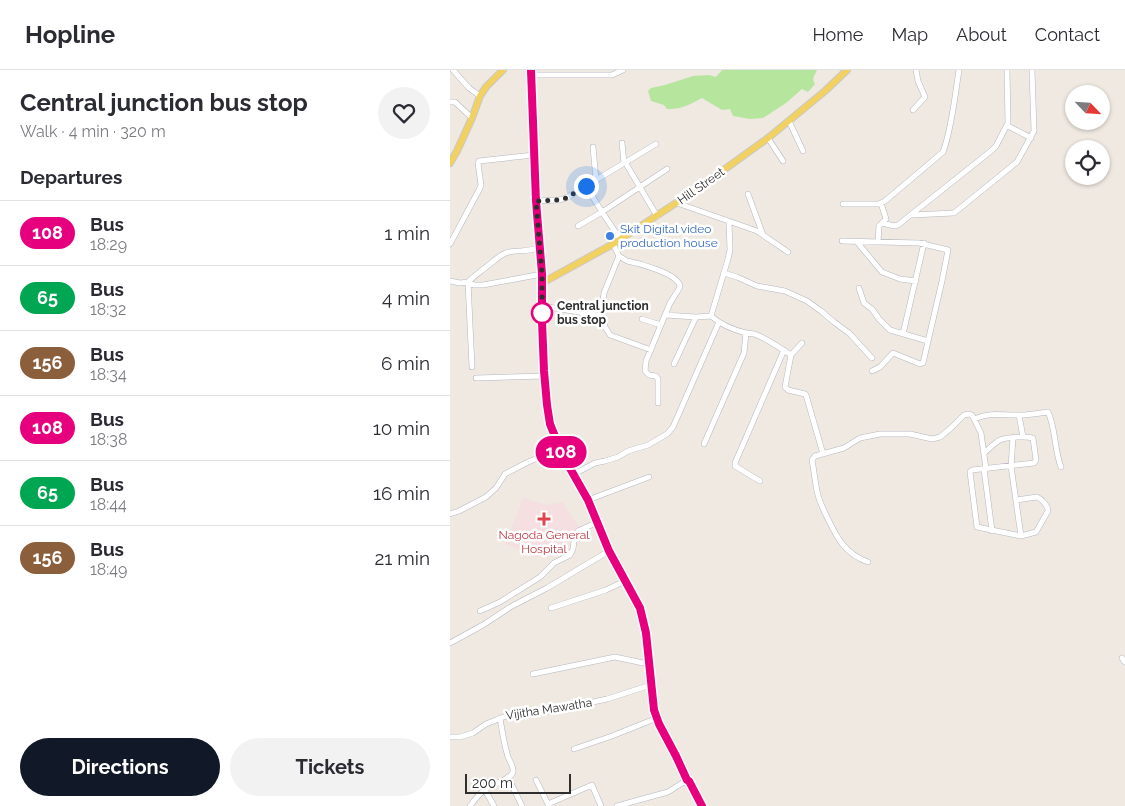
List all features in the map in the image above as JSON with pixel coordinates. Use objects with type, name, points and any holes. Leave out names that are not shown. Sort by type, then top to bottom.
[{"type":"main road","points":[[450,163],[472,118],[480,96],[503,70]]},
{"type":"main road","name":"Hill Street","points":[[542,283],[613,244],[677,203],[768,138],[825,91],[847,70]]},
{"type":"main road","points":[[531,72],[536,201],[542,274],[545,376],[549,418],[560,449],[588,500],[609,551],[640,608],[649,662],[653,706],[687,780],[702,806]]},
{"type":"street","points":[[453,70],[469,88],[480,96]]},
{"type":"street","points":[[531,72],[612,75],[623,70]]},
{"type":"street","points":[[913,110],[925,97],[918,81],[916,70]]},
{"type":"street","points":[[843,204],[878,204],[885,201],[943,152],[948,136],[959,70]]},
{"type":"street","points":[[882,223],[896,225],[911,215],[996,146],[1008,126],[1007,70]]},
{"type":"street","points":[[911,215],[951,214],[956,212],[1015,165],[1034,131],[1032,70]]},
{"type":"street","points":[[450,102],[455,102],[472,118]]},
{"type":"street","points":[[789,121],[803,151]]},
{"type":"street","points":[[1008,126],[1031,138]]},
{"type":"street","points":[[768,138],[783,161]]},
{"type":"street","points":[[622,143],[625,163],[657,216]]},
{"type":"street","points":[[536,201],[566,198],[656,144]]},
{"type":"street","points":[[593,147],[596,180]]},
{"type":"street","points":[[450,244],[481,185],[478,162],[534,155]]},
{"type":"street","points":[[578,226],[667,169]]},
{"type":"street","points":[[586,186],[620,239]]},
{"type":"street","points":[[748,194],[764,235]]},
{"type":"street","points":[[878,242],[878,228],[886,217],[881,202]]},
{"type":"street","points":[[677,203],[753,230],[764,235],[788,252]]},
{"type":"street","points":[[711,316],[730,250],[729,222]]},
{"type":"street","points":[[842,241],[924,243],[947,249],[948,252],[922,364],[893,353],[880,367],[872,371]]},
{"type":"street","points":[[857,242],[882,272],[900,279],[916,281]]},
{"type":"street","points":[[903,334],[924,243]]},
{"type":"street","points":[[613,244],[619,256],[626,261],[665,272],[679,284],[680,289],[674,295],[646,361],[645,371],[649,375],[656,376],[658,379],[658,403]]},
{"type":"street","points":[[472,368],[468,282],[507,252],[540,248]]},
{"type":"street","points":[[619,256],[604,292],[602,307],[605,327],[610,335],[650,350]]},
{"type":"street","points":[[724,273],[757,286],[796,295],[807,301],[849,333],[872,358]]},
{"type":"street","points":[[450,280],[483,285],[542,274]]},
{"type":"street","points":[[859,288],[864,303],[872,309],[890,330],[928,341]]},
{"type":"street","points":[[542,306],[603,316]]},
{"type":"street","points":[[665,315],[711,316],[719,322],[746,333],[754,333],[791,355]]},
{"type":"street","points":[[674,364],[696,317]]},
{"type":"street","points":[[642,319],[661,325]]},
{"type":"street","points":[[574,474],[595,463],[618,457],[628,451],[648,445],[667,434],[674,427],[719,322]]},
{"type":"street","points":[[704,444],[744,353],[746,333]]},
{"type":"street","points":[[802,343],[791,355],[785,388],[806,395],[823,454]]},
{"type":"street","points":[[760,481],[735,466],[735,463],[784,350]]},
{"type":"street","points":[[476,378],[545,376]]},
{"type":"street","points":[[974,419],[997,414],[1019,415],[1048,412],[1055,432],[1058,460],[1061,467]]},
{"type":"street","points":[[868,562],[860,560],[842,545],[835,534],[817,491],[812,460],[815,456],[844,448],[860,438],[880,434],[940,437],[958,419],[964,415],[972,415],[982,433],[992,531]]},
{"type":"street","points":[[1019,415],[1023,437]]},
{"type":"street","points":[[984,453],[1000,440],[1023,437],[1033,438],[1036,462],[972,470],[970,473],[977,527],[1021,536],[1036,532],[1048,509],[1038,497],[1016,500]]},
{"type":"street","points":[[1013,438],[1012,466],[1021,536]]},
{"type":"street","points":[[450,514],[486,498],[496,488],[505,474],[560,449]]},
{"type":"street","points":[[588,500],[649,477]]},
{"type":"street","points":[[480,611],[500,602],[540,578],[554,562],[568,556],[573,549],[578,531],[598,522]]},
{"type":"street","points":[[450,643],[609,551]]},
{"type":"street","points":[[551,608],[606,590],[625,581]]},
{"type":"street","points":[[533,674],[615,657],[649,662]]},
{"type":"street","name":"Vijitha Mawatha","points":[[450,738],[473,733],[486,724],[506,716],[551,711],[607,699],[651,685]]},
{"type":"street","points":[[470,806],[485,790],[513,773],[500,718]]},
{"type":"street","points":[[574,749],[657,718]]},
{"type":"street","points":[[508,777],[522,806]]},
{"type":"street","points":[[536,780],[549,805],[592,785],[601,806]]},
{"type":"street","points":[[617,806],[668,792],[687,780]]},
{"type":"street","points":[[485,790],[494,806]]},
{"type":"shaded area","name":"Nagoda General Hospital","points":[[523,498],[547,505],[563,502],[582,532],[560,551],[546,551],[538,557],[505,544]]},
{"type":"green space","points":[[722,70],[817,70],[813,78],[815,84],[808,92],[802,89],[786,103],[763,118],[750,119],[733,116],[730,109],[722,110],[702,98],[676,109],[667,109],[664,105],[651,101],[648,91],[651,88],[693,76],[709,75],[716,77]]},
{"type":"bus line","name":"108","points":[[531,70],[536,201],[542,274],[544,371],[550,424],[563,456],[588,500],[609,551],[640,608],[646,633],[654,710],[687,780],[702,806]]},
{"type":"place","name":"Skit Digital video production house","points":[[610,236]]},
{"type":"place","name":"Central junction bus stop","points":[[542,313]]},
{"type":"place","name":"Nagoda General Hospital","points":[[544,519]]},
{"type":"route","points":[[542,313],[542,274],[536,201],[566,198],[586,186]]}]
